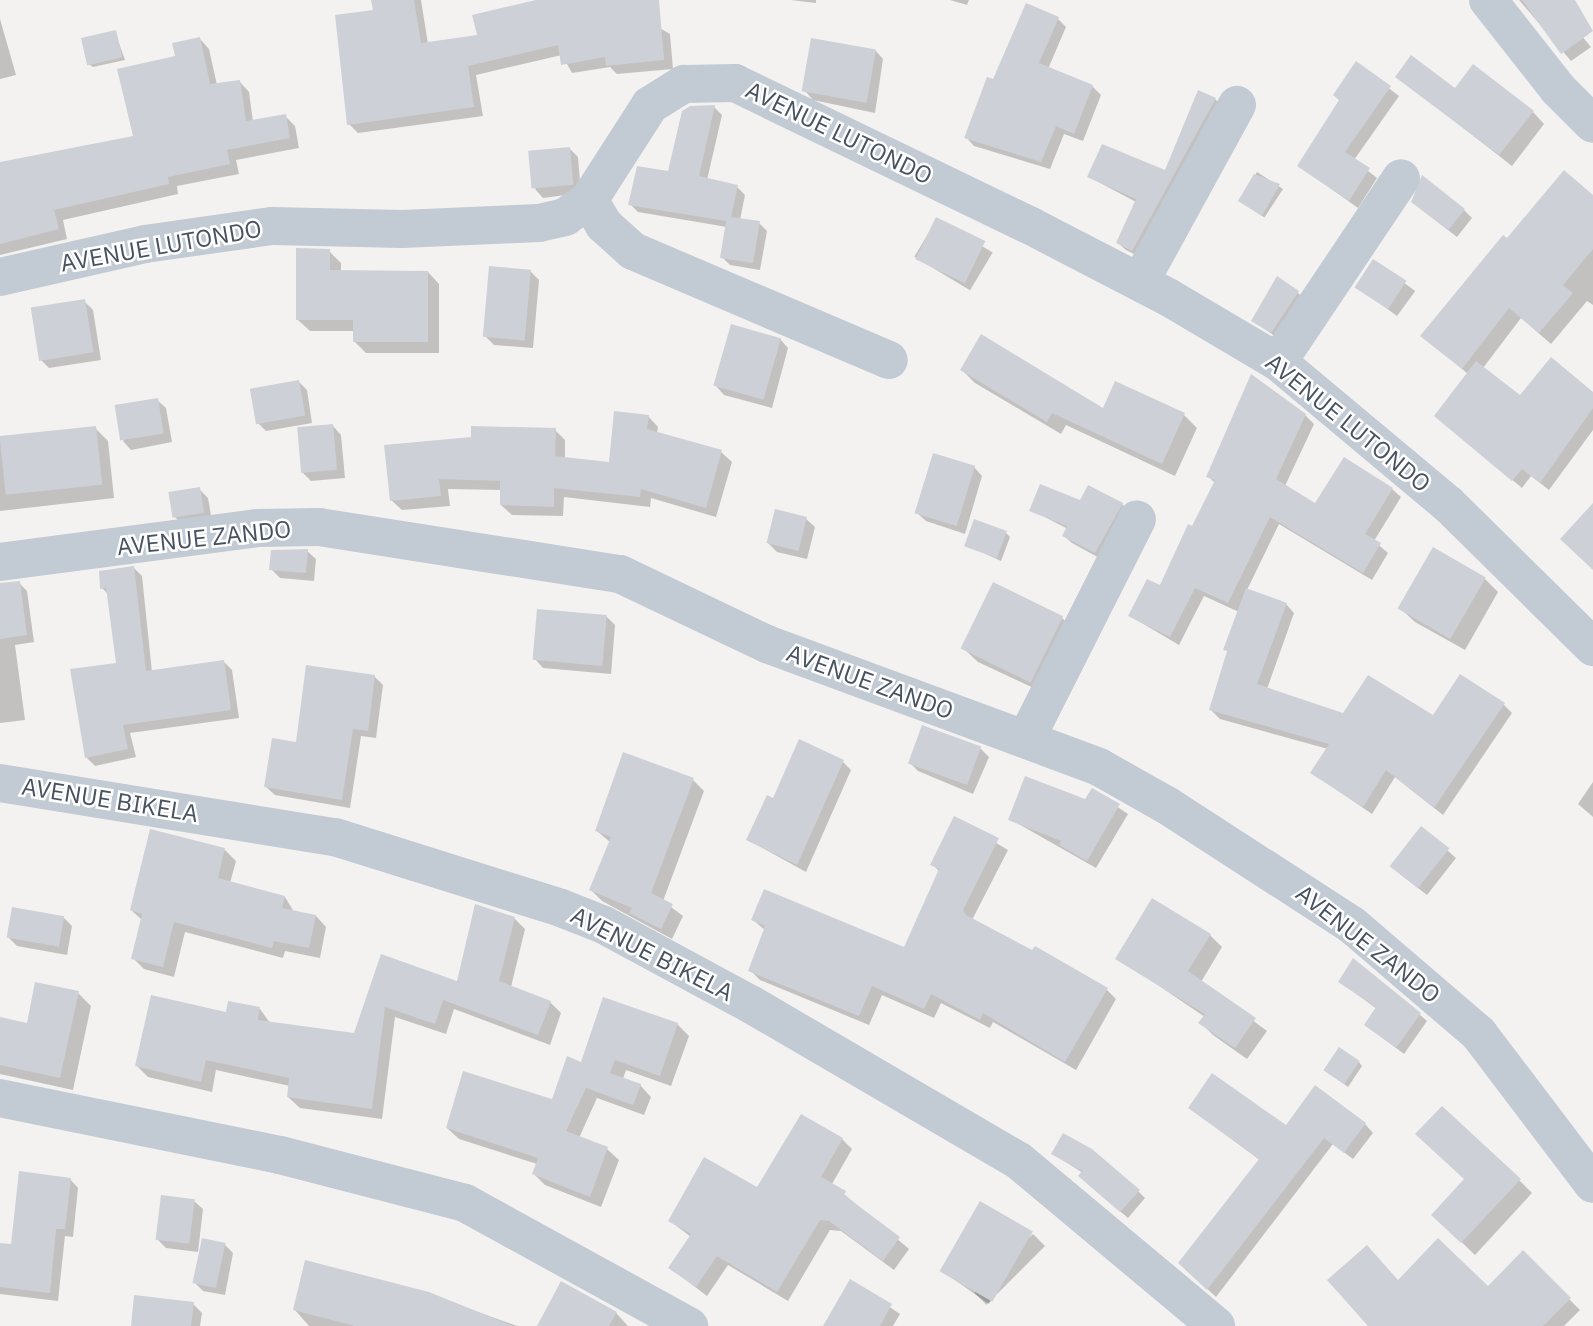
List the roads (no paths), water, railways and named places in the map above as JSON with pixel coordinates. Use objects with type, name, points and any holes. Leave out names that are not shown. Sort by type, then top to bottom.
[{"type":"street","points":[[1488,0],[1558,89],[1590,116]]},
{"type":"street","name":"AVENUE LUTONDO","points":[[0,278],[145,244],[272,226],[402,229],[539,223],[565,217],[589,200],[650,105],[684,84],[735,83],[1140,282],[1278,362],[1448,504],[1593,647]]},
{"type":"street","points":[[1140,282],[1237,105]]},
{"type":"street","points":[[1278,362],[1401,178]]},
{"type":"street","points":[[589,200],[604,225],[633,251],[889,360]]},
{"type":"street","points":[[1026,739],[1137,519]]},
{"type":"street","name":"AVENUE ZANDO","points":[[0,562],[257,528],[319,527],[620,574],[767,644],[1099,767],[1168,806],[1352,925],[1479,1034],[1593,1184]]},
{"type":"street","name":"AVENUE BIKELA","points":[[0,783],[335,837],[604,925],[752,1006],[1019,1161],[1216,1326]]},
{"type":"street","points":[[0,1098],[280,1155],[465,1203],[689,1326]]}]
